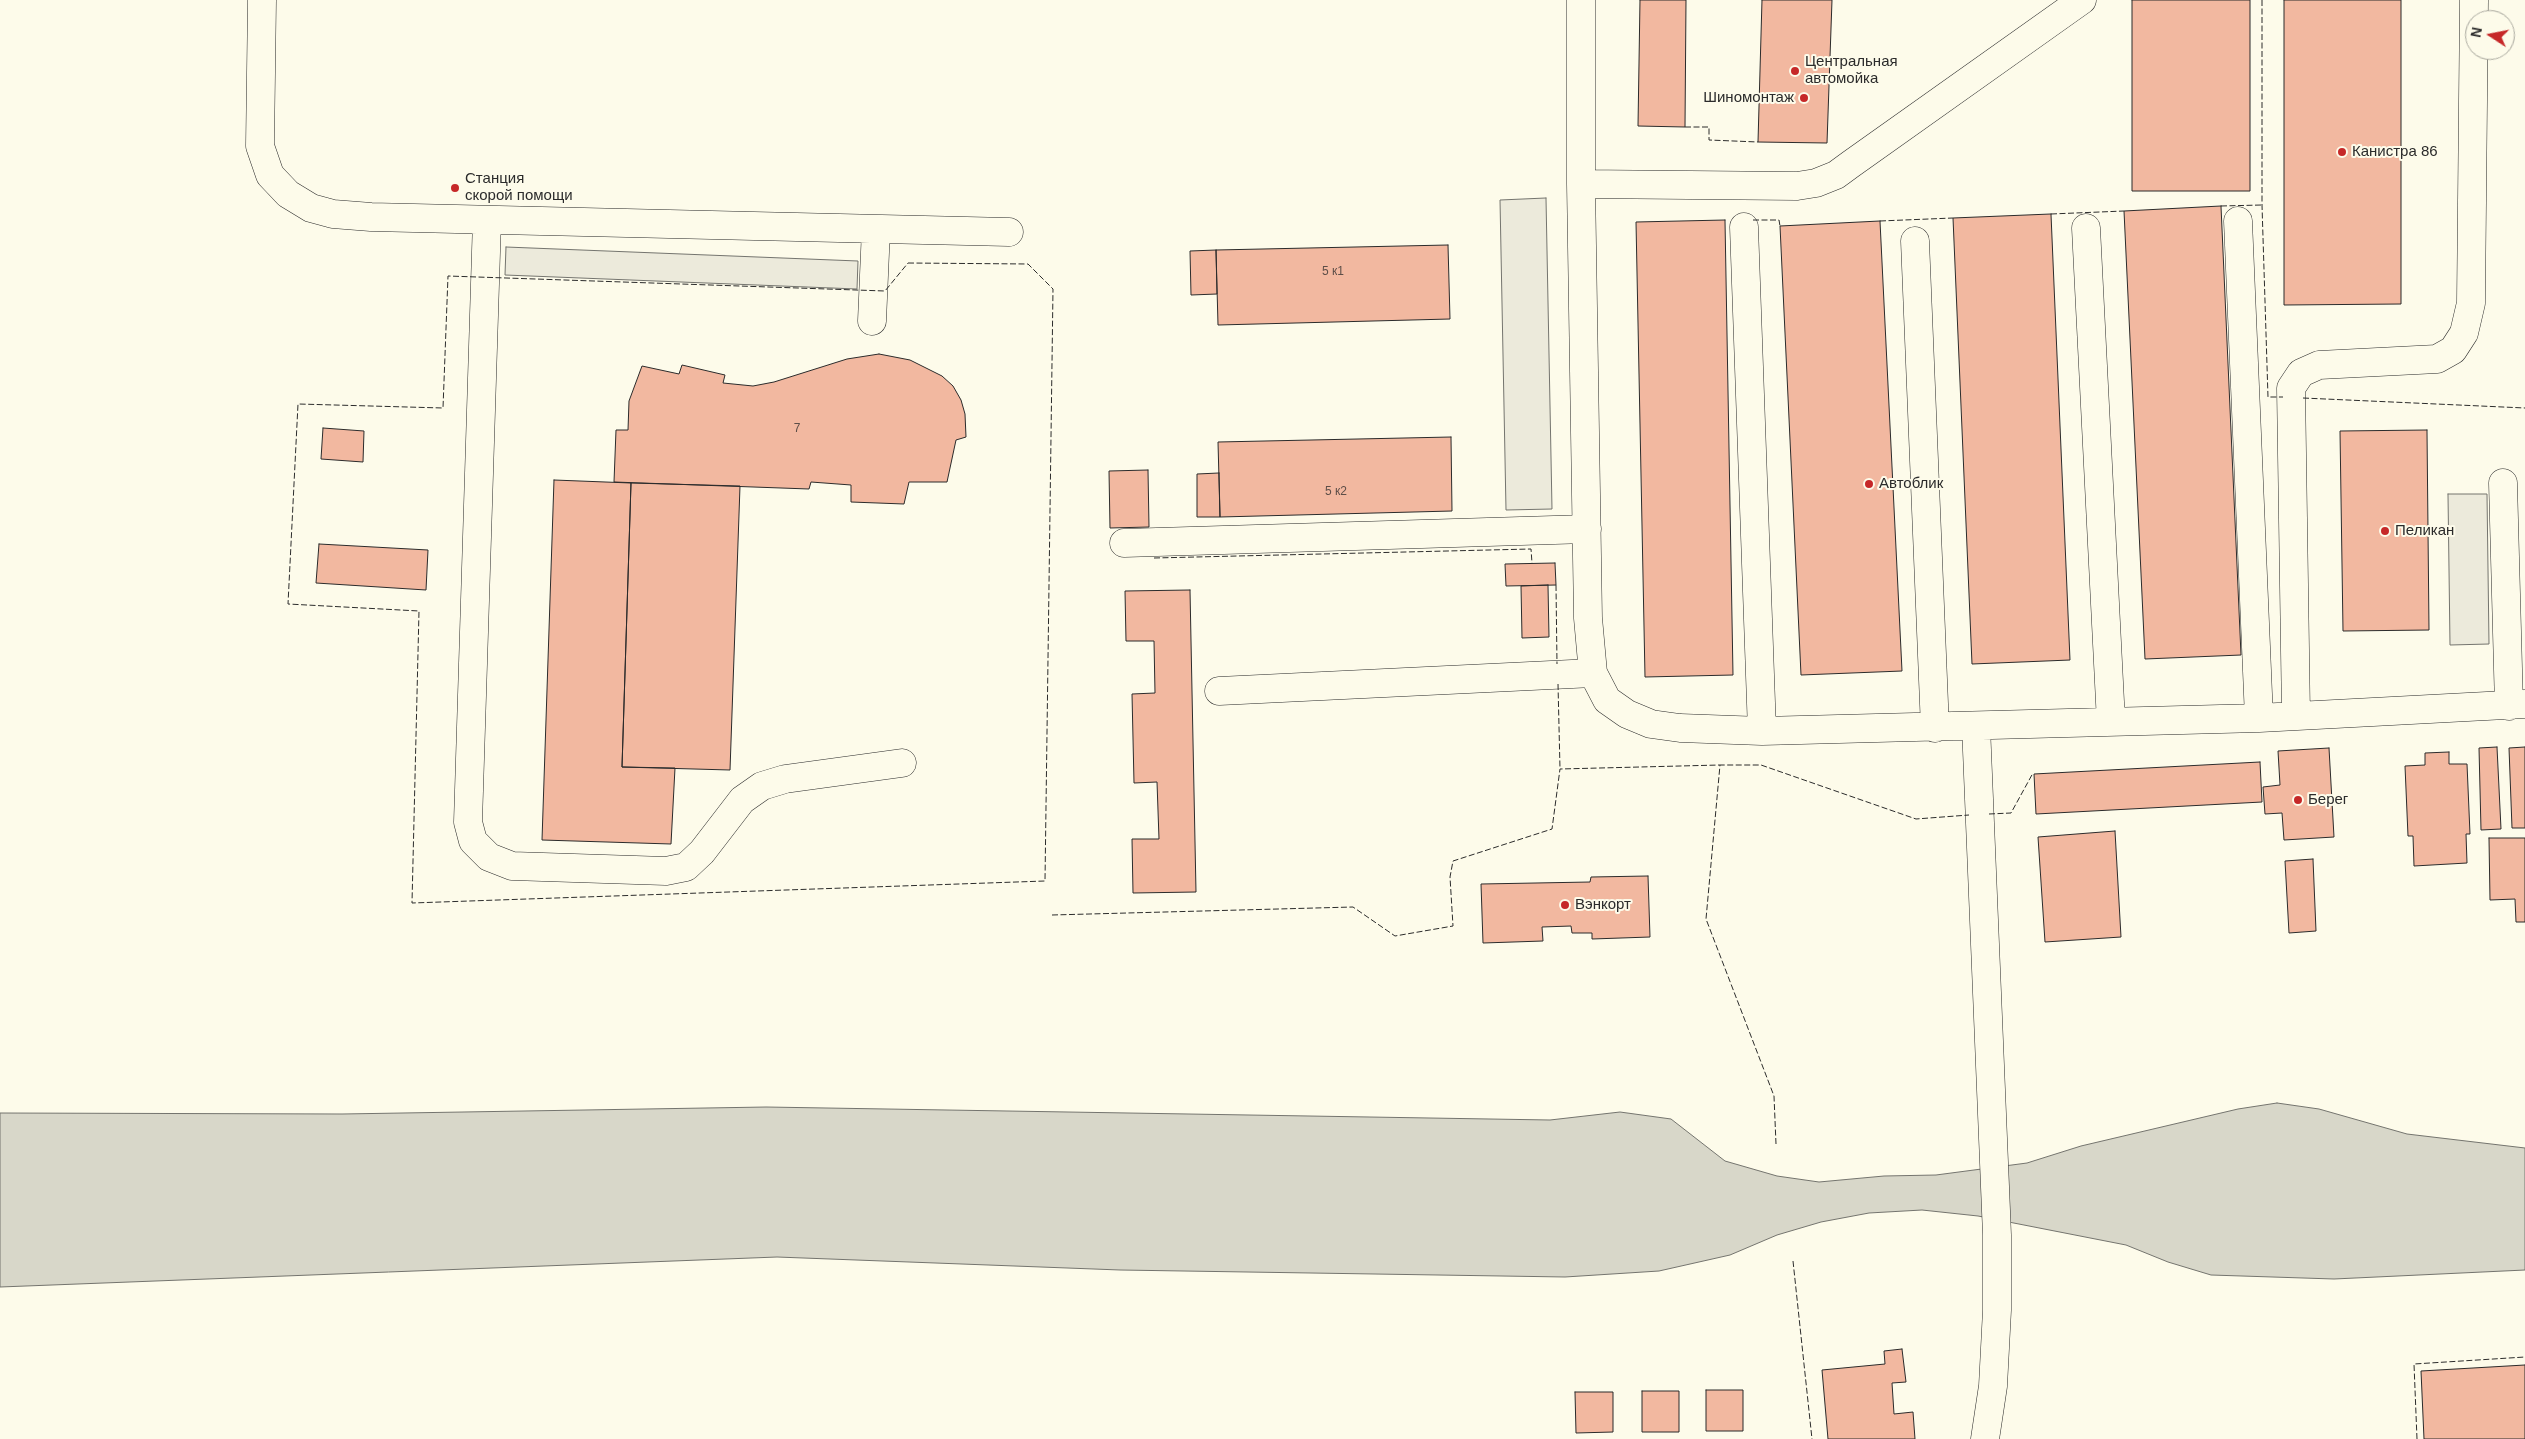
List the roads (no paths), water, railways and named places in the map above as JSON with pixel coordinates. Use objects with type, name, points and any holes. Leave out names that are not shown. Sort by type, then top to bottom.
[{"type":"street","points":[[262,0],[260,146],[270,175],[288,194],[310,208],[333,214],[487,220],[1009,232]]},
{"type":"street","points":[[1581,0],[1581,184],[1588,634],[1594,673],[1607,700],[1626,714],[1651,724],[1680,728],[1762,730],[1935,728],[2258,718],[2517,705],[2503,483]]},
{"type":"street","points":[[1581,184],[1797,186],[1836,175],[2082,0]]},
{"type":"street","points":[[2296,716],[2291,388],[2301,373],[2318,365],[2437,359],[2453,350],[2464,333],[2471,303],[2474,0]]},
{"type":"street","points":[[487,220],[468,822],[473,841],[489,857],[512,866],[666,872],[686,867],[702,852],[742,800],[762,786],[786,779],[902,763]]},
{"type":"street","points":[[2238,221],[2258,718]]},
{"type":"street","points":[[1744,227],[1762,730]]},
{"type":"street","points":[[2086,228],[2112,722]]},
{"type":"street","points":[[872,321],[876,229]]},
{"type":"street","points":[[1915,241],[1935,728]]},
{"type":"street","points":[[1124,542],[1587,529]]},
{"type":"street","points":[[1219,691],[1594,673]]},
{"type":"street","points":[[1976,726],[1995,1137],[1997,1234],[1997,1310],[1993,1386],[1985,1439]]},
{"type":"place","name":"Центральная автомойка","points":[[1795,71]]},
{"type":"place","name":"Шиномонтаж","points":[[1804,98]]},
{"type":"place","name":"Канистра 86","points":[[2342,152]]},
{"type":"place","name":"Станция cкорой помощи","points":[[455,188]]},
{"type":"place","name":"Автоблик","points":[[1869,484]]},
{"type":"place","name":"Пеликан","points":[[2385,531]]},
{"type":"place","name":"Берег","points":[[2298,800]]},
{"type":"place","name":"Вэнкорт","points":[[1565,905]]}]
